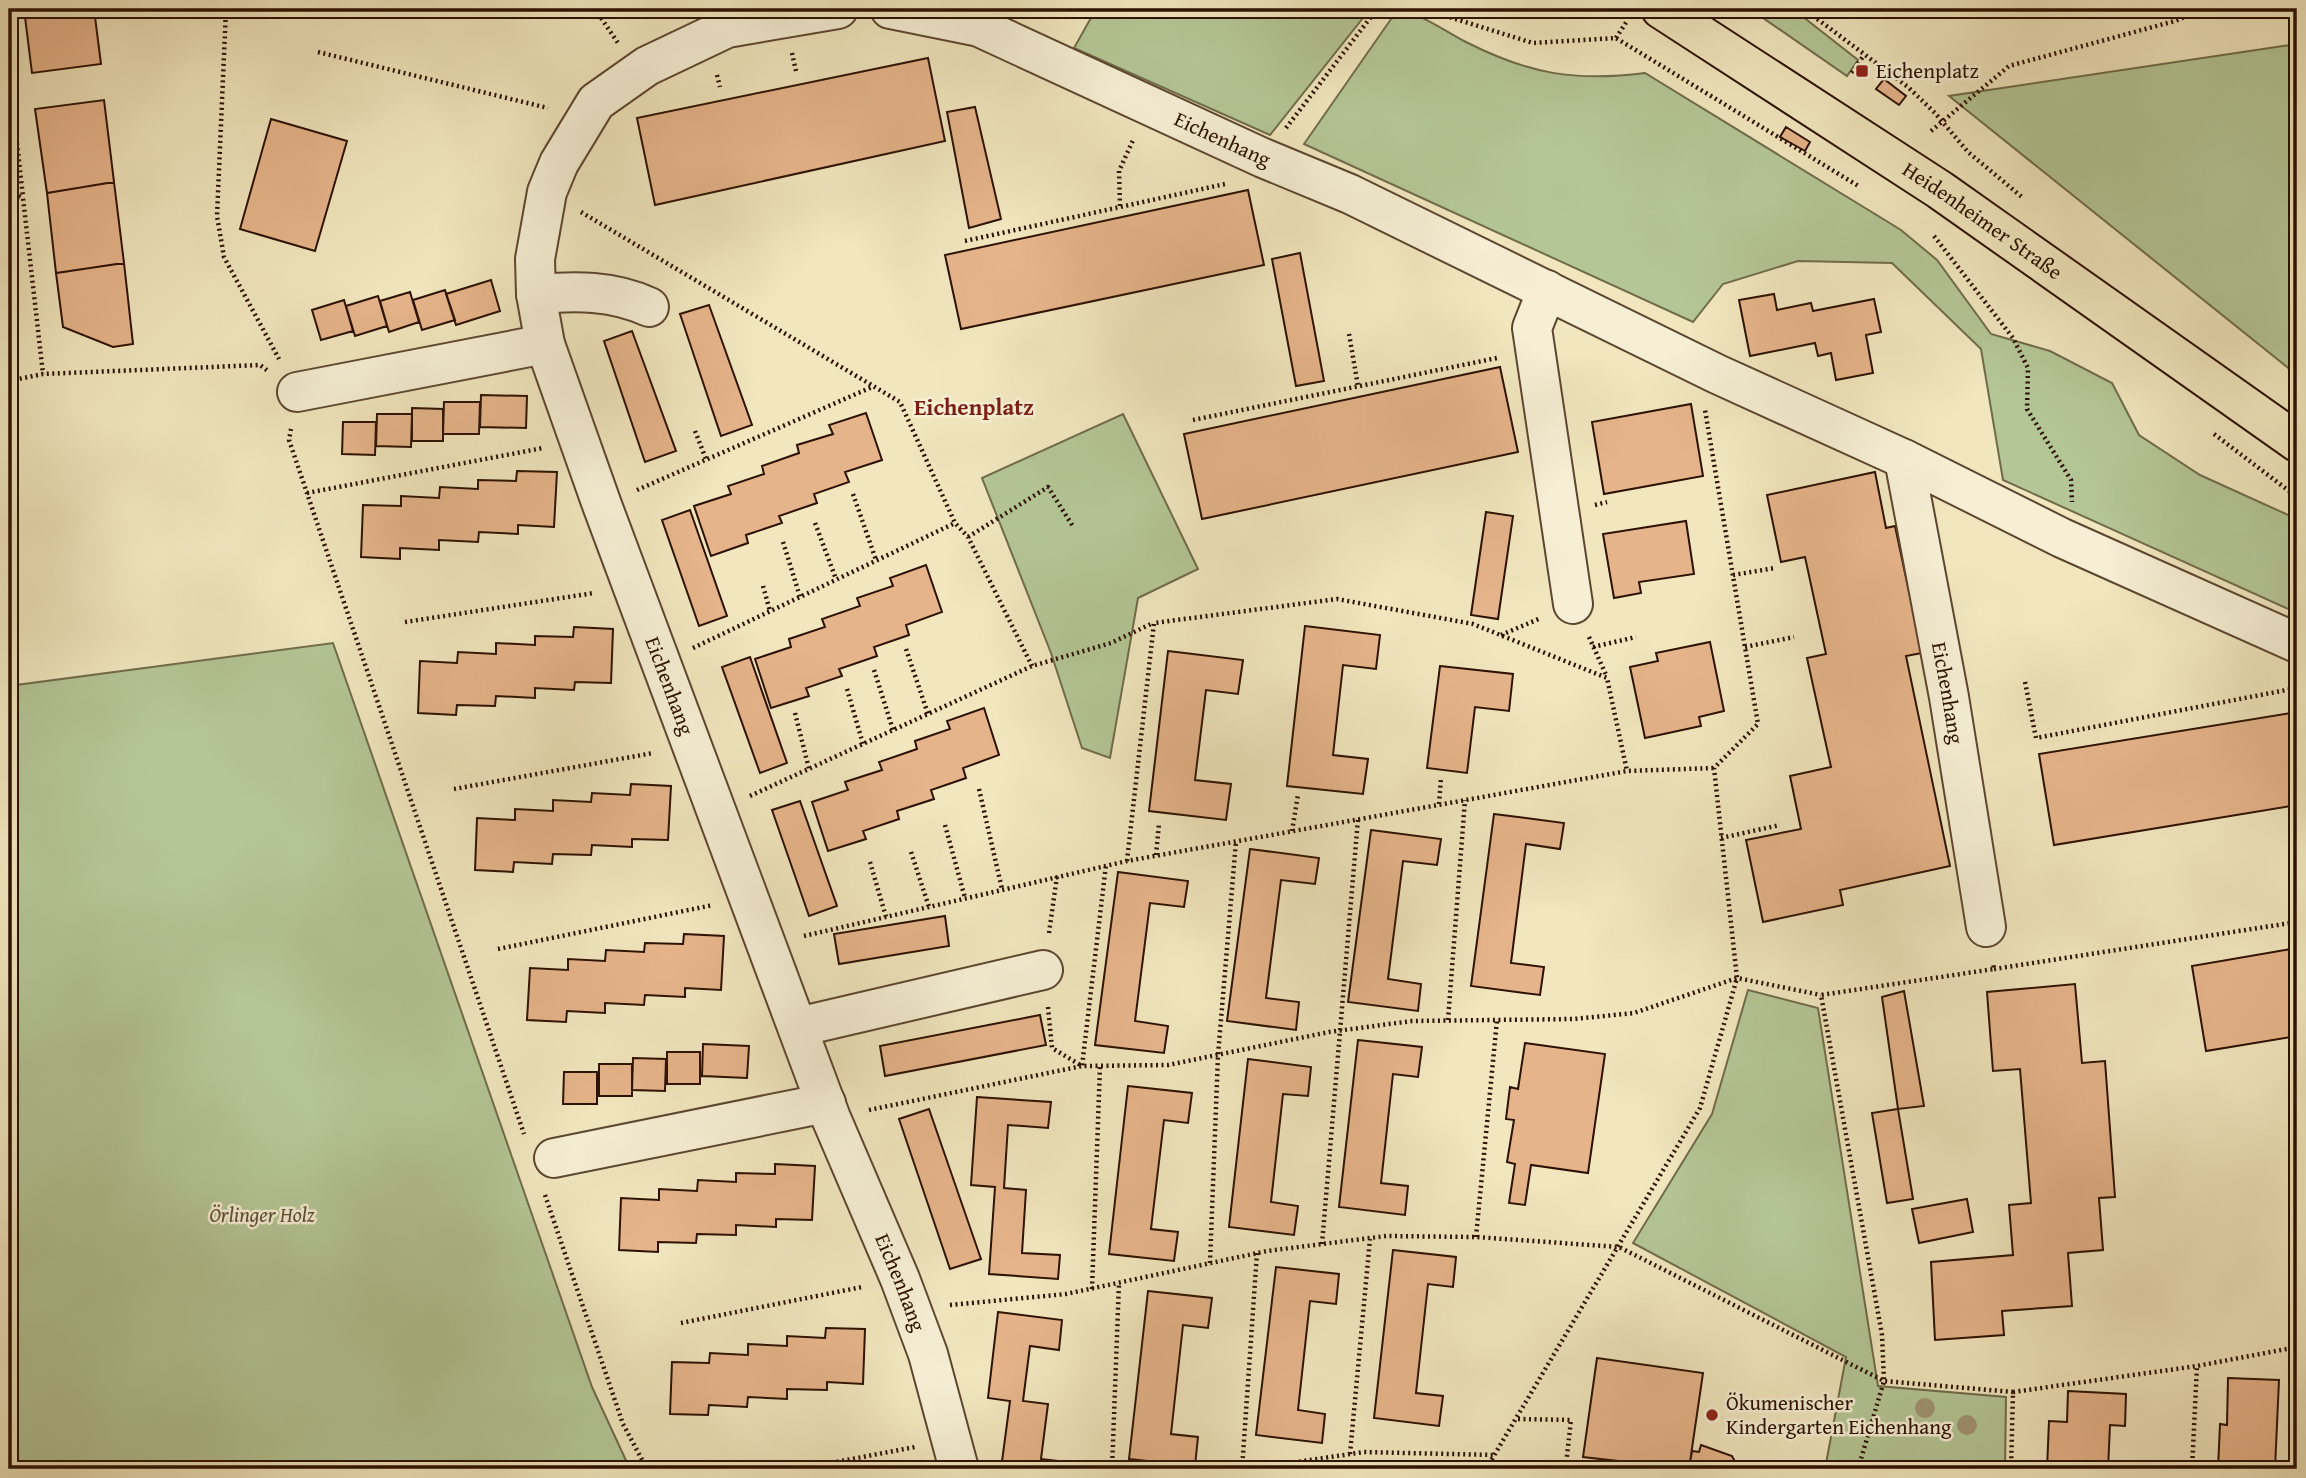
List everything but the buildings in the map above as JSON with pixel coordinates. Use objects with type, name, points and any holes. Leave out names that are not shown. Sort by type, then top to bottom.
[{"type":"main road","name":"Heidenheimer Straße","points":[[1661,9],[1940,190],[2297,442]]},
{"type":"street","name":"Eichenhang","points":[[838,9],[727,28],[647,66],[596,102],[547,192],[535,259],[536,294],[545,344],[579,442],[829,1110],[905,1294],[935,1376],[956,1455]]},
{"type":"street","name":"Eichenhang","points":[[890,9],[979,27],[1263,158],[1350,194],[1717,374],[1904,459],[2062,538],[2297,643]]},
{"type":"street","points":[[1547,289],[1532,328],[1573,604]]},
{"type":"street","points":[[536,294],[590,291],[628,297],[649,307]]},
{"type":"street","points":[[297,392],[545,344]]},
{"type":"street","name":"Eichenhang","points":[[1904,459],[1949,697],[1986,927]]},
{"type":"street","points":[[798,1027],[1043,970]]},
{"type":"street","points":[[541,1162],[829,1110]]},
{"type":"path","points":[[226,9],[217,216],[222,247],[224,257],[297,392]]},
{"type":"path","points":[[965,241],[1234,182],[1263,158],[1377,9]]},
{"type":"path","points":[[1430,9],[1533,43],[1616,38],[1861,188]]},
{"type":"path","points":[[1804,9],[1908,88],[1943,121],[1968,152],[2033,206]]},
{"type":"path","points":[[1931,131],[2009,66],[2175,21],[2202,9]]},
{"type":"path","points":[[318,52],[586,117]]},
{"type":"path","points":[[1852,73],[1864,55]]},
{"type":"path","points":[[9,72],[43,374]]},
{"type":"path","points":[[1120,207],[1119,171],[1149,105]]},
{"type":"path","points":[[9,191],[23,198]]},
{"type":"path","points":[[547,192],[900,402],[955,523],[968,537],[1032,666]]},
{"type":"path","points":[[1931,232],[2013,338],[2028,368],[2026,409],[2071,480],[2073,516],[2062,538]]},
{"type":"path","points":[[1349,334],[1358,386]]},
{"type":"path","points":[[1193,419],[1536,350]]},
{"type":"path","points":[[9,381],[43,374],[260,365],[297,392]]},
{"type":"path","points":[[767,945],[1156,855],[1627,771],[1714,768],[1758,724],[1704,405],[1717,374]]},
{"type":"path","points":[[602,505],[873,387]]},
{"type":"path","points":[[695,431],[706,460]]},
{"type":"path","points":[[289,440],[541,1162],[623,1424],[647,1469]]},
{"type":"path","points":[[307,493],[579,442]]},
{"type":"path","points":[[968,537],[1048,487],[1074,528]]},
{"type":"path","points":[[853,494],[876,560]]},
{"type":"path","points":[[814,523],[836,579]]},
{"type":"path","points":[[662,663],[955,523]]},
{"type":"path","points":[[783,542],[800,597]]},
{"type":"path","points":[[1733,575],[1775,568]]},
{"type":"path","points":[[763,586],[770,611]]},
{"type":"path","points":[[405,622],[634,587]]},
{"type":"path","points":[[717,811],[1032,666],[1111,643],[1154,623],[1337,599],[1473,625],[1607,678]]},
{"type":"path","points":[[1573,604],[1607,678],[1627,771]]},
{"type":"path","points":[[1127,861],[1154,623]]},
{"type":"path","points":[[1593,647],[1636,637]]},
{"type":"path","points":[[1745,647],[1794,637]]},
{"type":"path","points":[[906,649],[928,714]]},
{"type":"path","points":[[874,670],[893,730]]},
{"type":"path","points":[[2025,682],[2036,738],[2297,688]]},
{"type":"path","points":[[847,689],[863,744]]},
{"type":"path","points":[[794,713],[809,769]]},
{"type":"path","points":[[454,789],[692,746]]},
{"type":"path","points":[[1486,1469],[1700,1108],[1737,978],[1714,768]]},
{"type":"path","points":[[1439,804],[1441,778]]},
{"type":"path","points":[[979,789],[1002,890]]},
{"type":"path","points":[[1292,831],[1298,795]]},
{"type":"path","points":[[1448,1020],[1465,800]]},
{"type":"path","points":[[1322,1244],[1358,819]]},
{"type":"path","points":[[945,824],[965,898]]},
{"type":"path","points":[[1156,855],[1159,824]]},
{"type":"path","points":[[1721,838],[1780,825]]},
{"type":"path","points":[[1210,1263],[1218,1055],[1236,841]]},
{"type":"path","points":[[911,852],[929,907]]},
{"type":"path","points":[[870,862],[886,917]]},
{"type":"path","points":[[1082,1066],[1106,865]]},
{"type":"path","points":[[1057,876],[1043,970],[1052,1048],[1082,1066]]},
{"type":"path","points":[[498,949],[749,897]]},
{"type":"path","points":[[829,1110],[1082,1066],[1167,1065],[1339,1030],[1412,1021],[1574,1019],[1634,1013],[1737,978],[1821,995],[2297,922]]},
{"type":"path","points":[[2291,923],[2297,948]]},
{"type":"path","points":[[1986,927],[1994,969]]},
{"type":"path","points":[[1821,995],[1882,1335],[1884,1381],[1858,1469]]},
{"type":"path","points":[[1476,1237],[1497,1020]]},
{"type":"path","points":[[1091,1289],[1100,1066]]},
{"type":"path","points":[[681,1323],[905,1294],[1066,1294],[1256,1253],[1370,1238],[1476,1237],[1619,1247],[1884,1381],[2013,1392],[2197,1366],[2297,1347]]},
{"type":"path","points":[[1350,1454],[1370,1238]]},
{"type":"path","points":[[1242,1469],[1256,1253]]},
{"type":"path","points":[[1112,1469],[1119,1283]]},
{"type":"path","points":[[2192,1469],[2197,1366]]},
{"type":"path","points":[[2011,1469],[2013,1392]]},
{"type":"path","points":[[1517,1419],[1571,1420],[1566,1465],[1597,1469]]},
{"type":"path","points":[[1250,1469],[1350,1454],[1495,1455]]},
{"type":"path","points":[[799,1469],[956,1455]]},
{"type":"path","points":[[1297,1469],[1298,1462]]},
{"type":"green space","points":[[1096,9],[1370,9],[1270,135],[1074,48]]},
{"type":"green space","points":[[1398,9],[1424,19],[1489,53],[1532,68],[1574,76],[1645,73],[1901,230],[1937,260],[1991,334],[2050,351],[2112,383],[2139,435],[2200,475],[2297,519],[2297,613],[2003,480],[1981,349],[1892,263],[1798,261],[1723,284],[1693,322],[1304,144]]},
{"type":"green space","points":[[1750,9],[1793,9],[1858,60],[1847,76]]},
{"type":"green space","points":[[2297,44],[2297,375],[1949,96]]},
{"type":"green space","points":[[1123,414],[1198,569],[1138,598],[1110,758],[1082,748],[1051,653],[982,478]]},
{"type":"green space","name":"Örlinger Holz","points":[[333,643],[592,1387],[630,1469],[9,1469],[9,686]]},
{"type":"green space","points":[[1748,990],[1818,1008],[1878,1386],[2006,1397],[2005,1469],[1825,1469],[1846,1357],[1633,1243],[1712,1114]]},
{"type":"place","name":"Eichenplatz","points":[[1862,71]]},
{"type":"place","name":"Ökumenischer Kindergarten Eichenhang","points":[[1712,1415]]},
{"type":"district","name":"Eichenplatz","points":[[974,407]]}]
